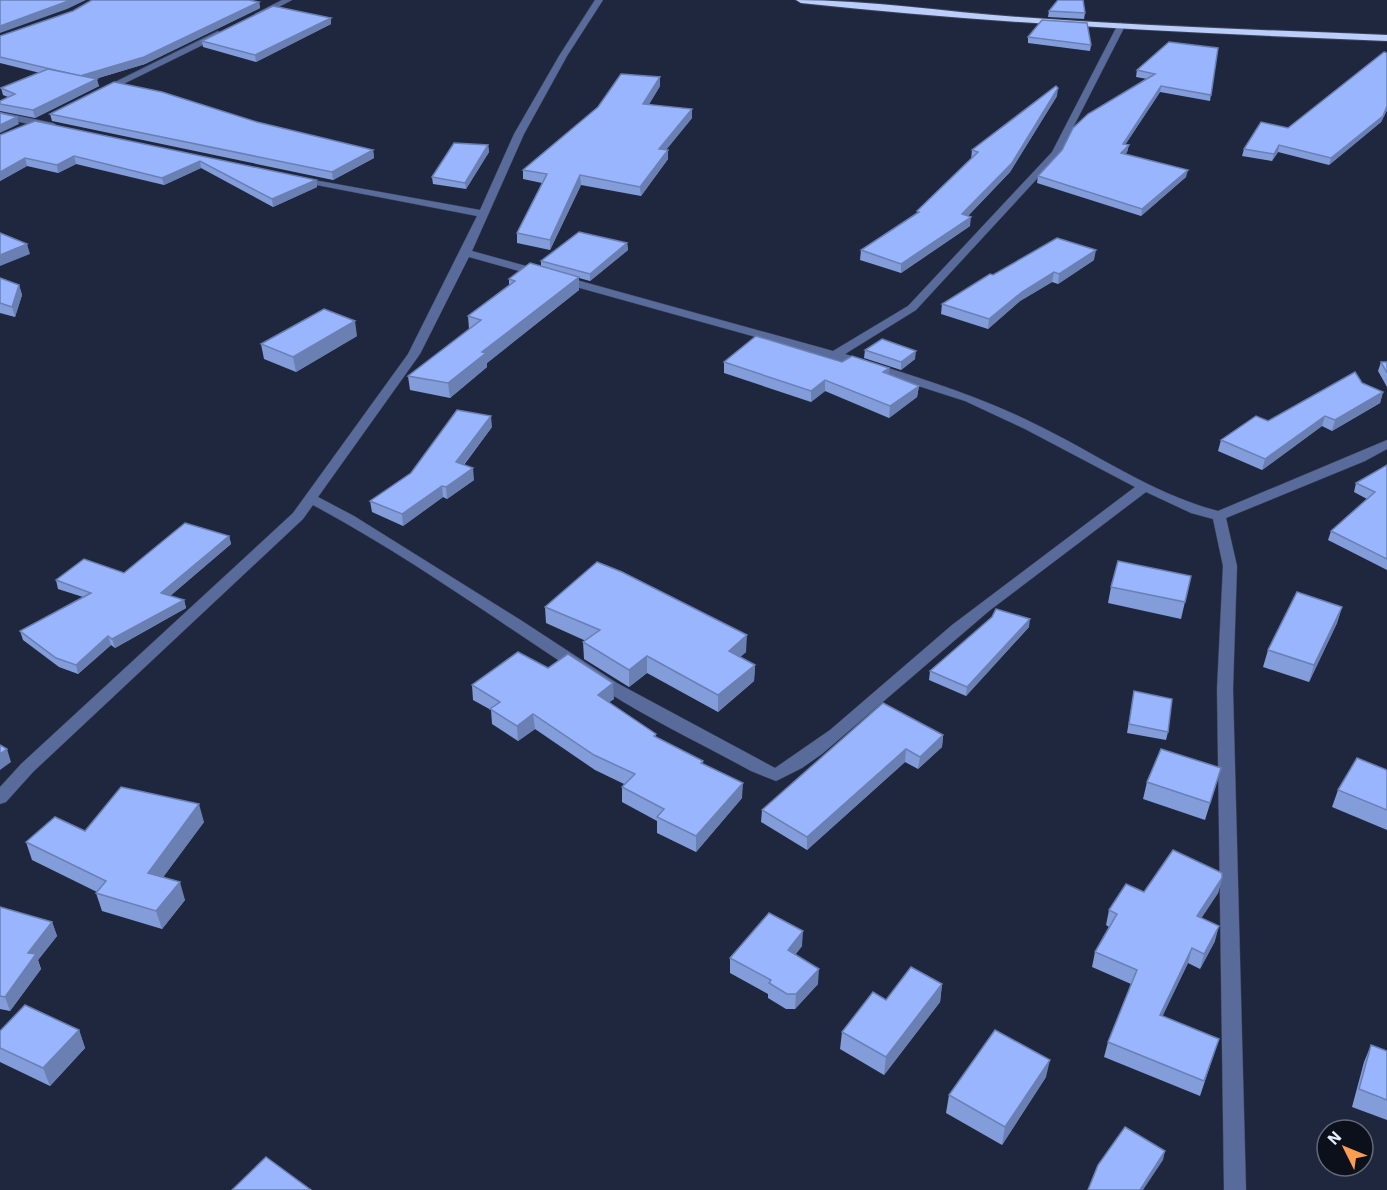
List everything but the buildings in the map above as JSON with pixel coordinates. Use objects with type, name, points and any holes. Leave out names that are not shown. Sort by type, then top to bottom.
[{"type":"highway","points":[[801,0],[891,11],[1121,27],[1387,38]]},
{"type":"street","points":[[246,20],[288,0]]},
{"type":"street","points":[[0,798],[27,768],[298,516],[311,499],[414,354],[466,253],[519,134],[563,56],[599,0]]},
{"type":"street","points":[[835,355],[912,308],[1056,153],[1121,27]]},
{"type":"street","points":[[89,97],[225,31]]},
{"type":"street","points":[[0,115],[60,128]]},
{"type":"street","points":[[18,132],[47,118]]},
{"type":"street","points":[[282,175],[483,214]]},
{"type":"street","points":[[466,253],[835,355],[969,398],[1030,426],[1145,486],[1196,510],[1219,516],[1360,458],[1387,444]]},
{"type":"street","points":[[311,499],[350,519],[514,622],[611,687],[757,767],[776,775],[792,768],[941,642],[1145,486]]},
{"type":"street","points":[[1219,516],[1230,566],[1225,688],[1235,1190]]}]
